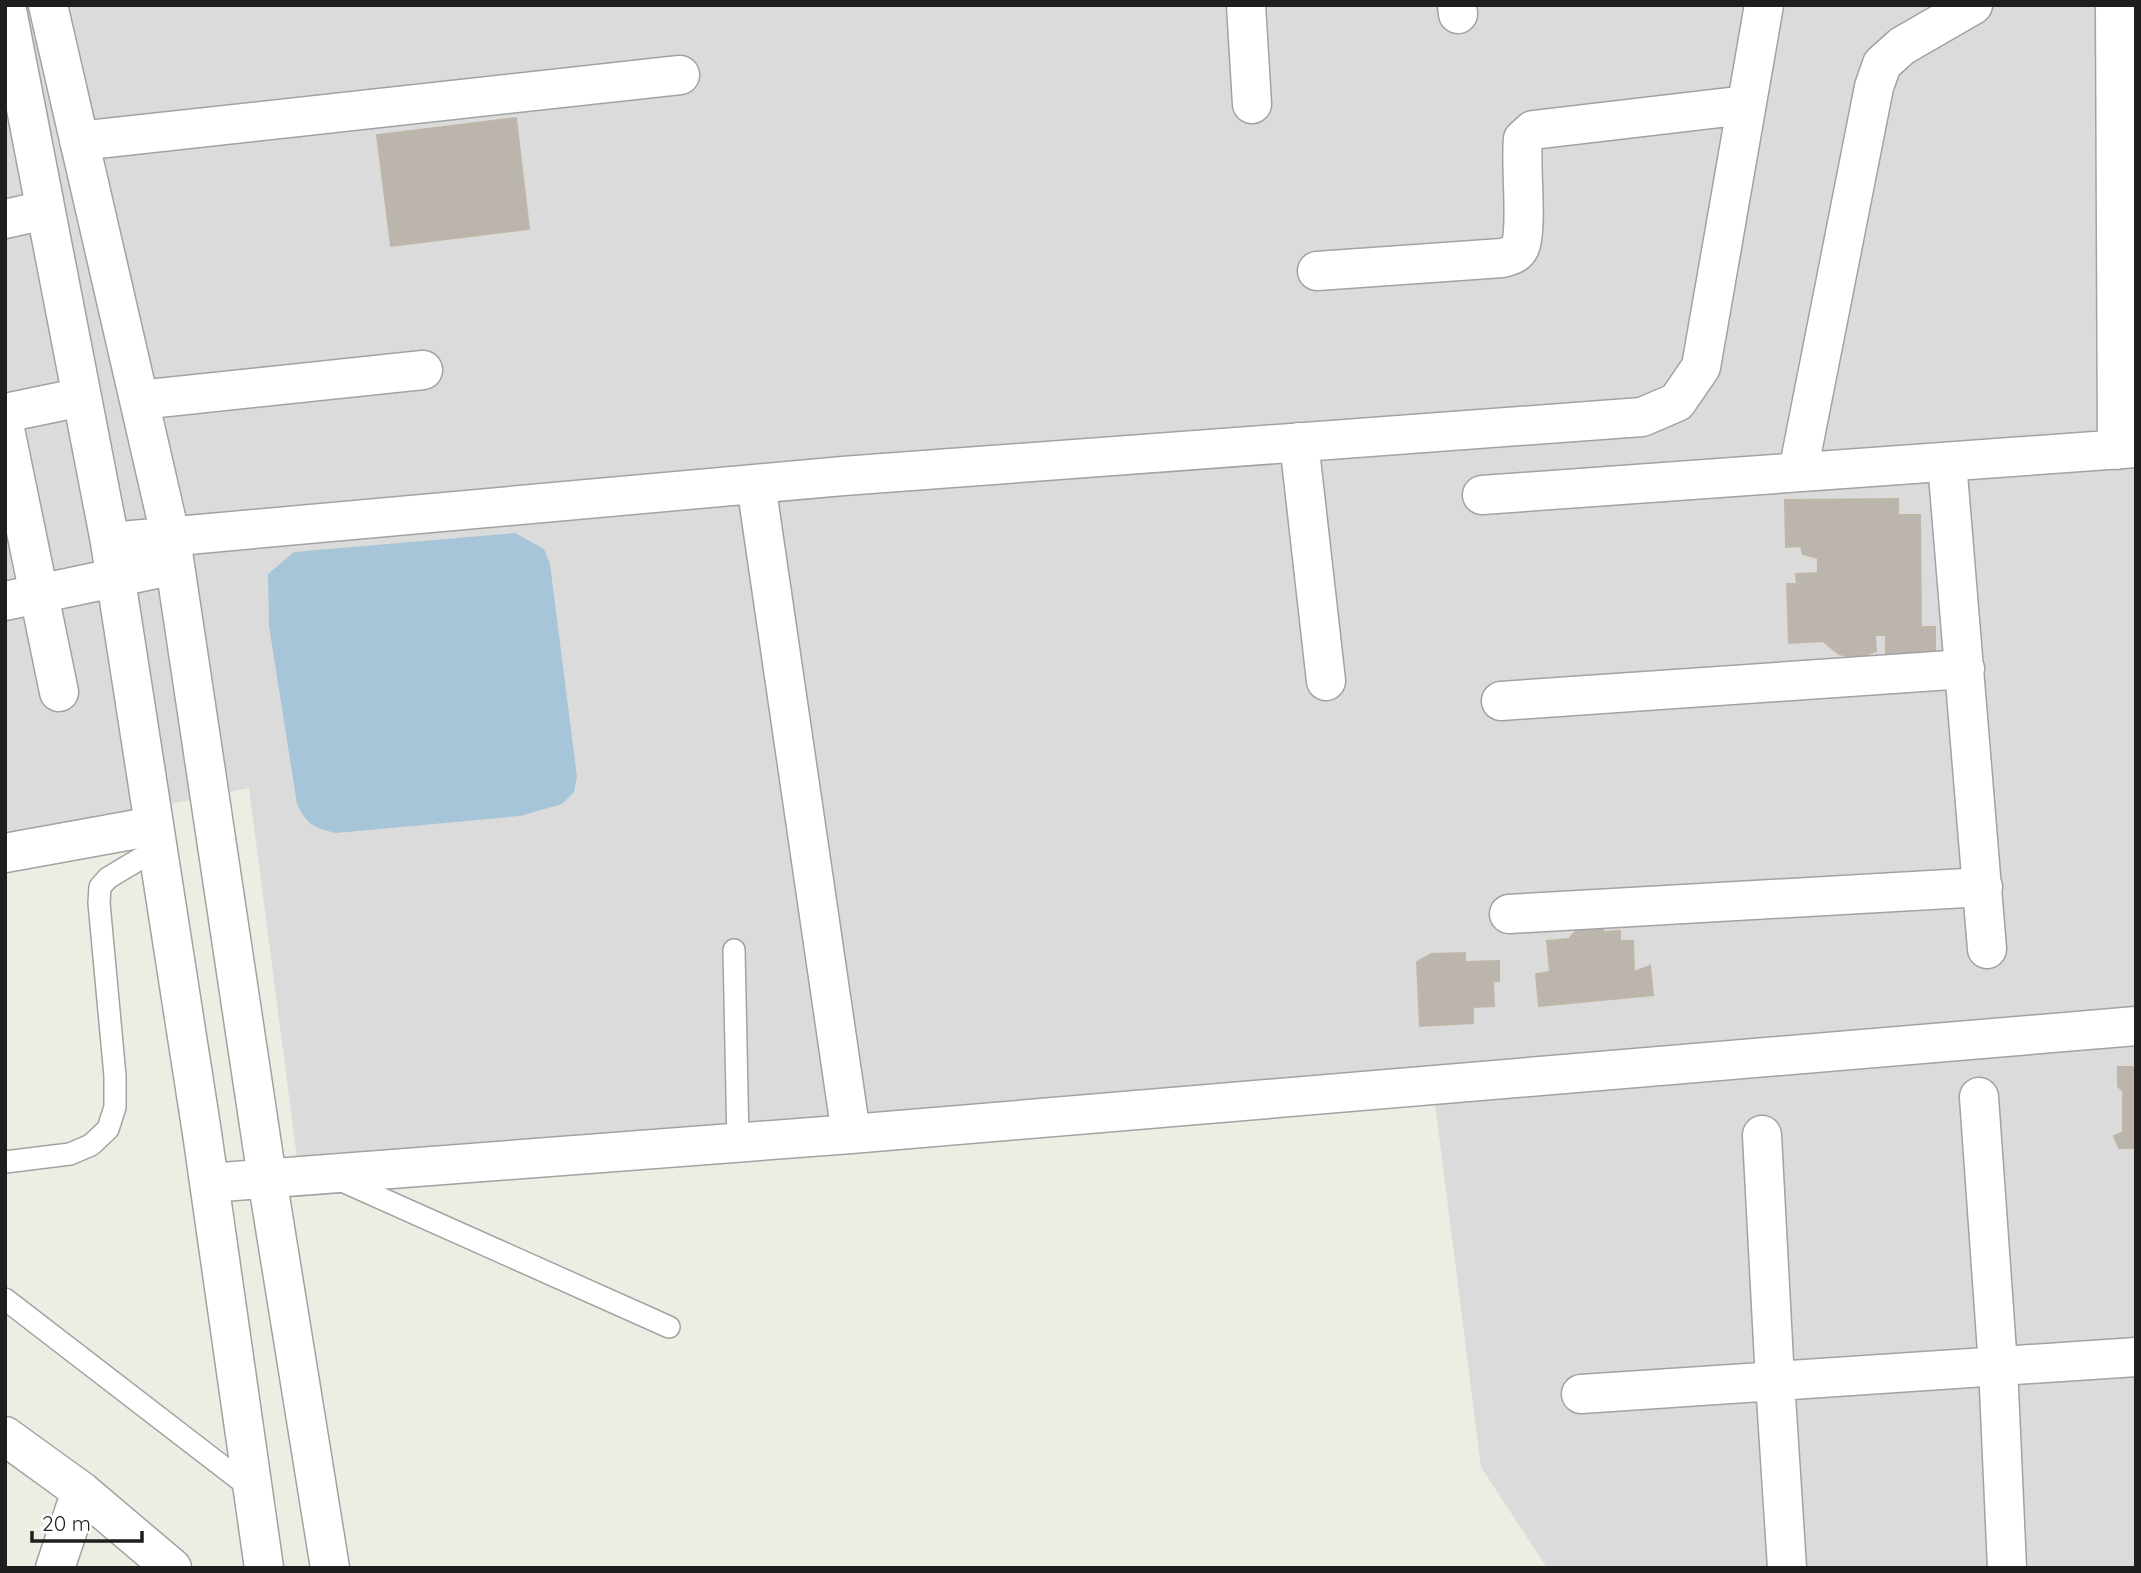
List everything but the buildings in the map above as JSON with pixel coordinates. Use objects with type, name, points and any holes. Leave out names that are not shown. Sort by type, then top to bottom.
[{"type":"street","points":[[6,5],[113,560],[209,1183],[264,1568]]},
{"type":"street","points":[[48,5],[173,552],[267,1178],[330,1568]]},
{"type":"street","points":[[1246,5],[1252,104]]},
{"type":"street","points":[[22,598],[113,560],[756,484],[1642,417],[1677,402],[1701,367],[1764,5]]},
{"type":"street","points":[[1798,472],[1874,87],[1882,64],[1902,46],[1973,5]]},
{"type":"street","points":[[1482,495],[2126,449],[2115,5]]},
{"type":"street","points":[[79,141],[680,75]]},
{"type":"street","points":[[1317,271],[1513,255],[1519,248],[1523,229],[1523,139],[1533,130],[1746,105]]},
{"type":"street","points":[[5,219],[46,210]]},
{"type":"street","points":[[139,400],[423,370]]},
{"type":"street","points":[[5,413],[82,397]]},
{"type":"street","points":[[5,429],[22,598],[59,692]]},
{"type":"street","points":[[1299,442],[1326,681]]},
{"type":"street","points":[[1947,462],[1987,949]]},
{"type":"street","points":[[756,484],[851,1135]]},
{"type":"street","points":[[1501,701],[1965,669]]},
{"type":"street","points":[[5,853],[156,837]]},
{"type":"street","points":[[1508,914],[1983,887]]},
{"type":"street","points":[[209,1183],[851,1135],[2136,1026]]},
{"type":"street","points":[[1979,1097],[1998,1366],[2007,1568]]},
{"type":"street","points":[[1762,1135],[1787,1568]]},
{"type":"street","points":[[1581,1394],[2136,1357]]},
{"type":"street","points":[[5,1436],[81,1491],[172,1568]]},
{"type":"street","points":[[55,1568],[81,1491]]},
{"type":"lane","points":[[5,1162],[70,1154],[91,1145],[108,1129],[115,1107],[115,1086],[99,903],[100,887],[108,877],[156,837]]},
{"type":"lane","points":[[734,950],[738,1143]]},
{"type":"lane","points":[[325,1173],[669,1327]]},
{"type":"lane","points":[[5,1299],[254,1501]]},
{"type":"shaded area","points":[[5,5],[2136,5],[2136,1568],[1547,1568],[1481,1467],[1432,1080],[298,1166],[249,788],[5,838]]},
{"type":"water","points":[[515,533],[544,549],[550,564],[577,777],[574,792],[562,804],[520,816],[336,833],[312,824],[304,817],[297,804],[269,626],[268,574],[294,552]]}]
